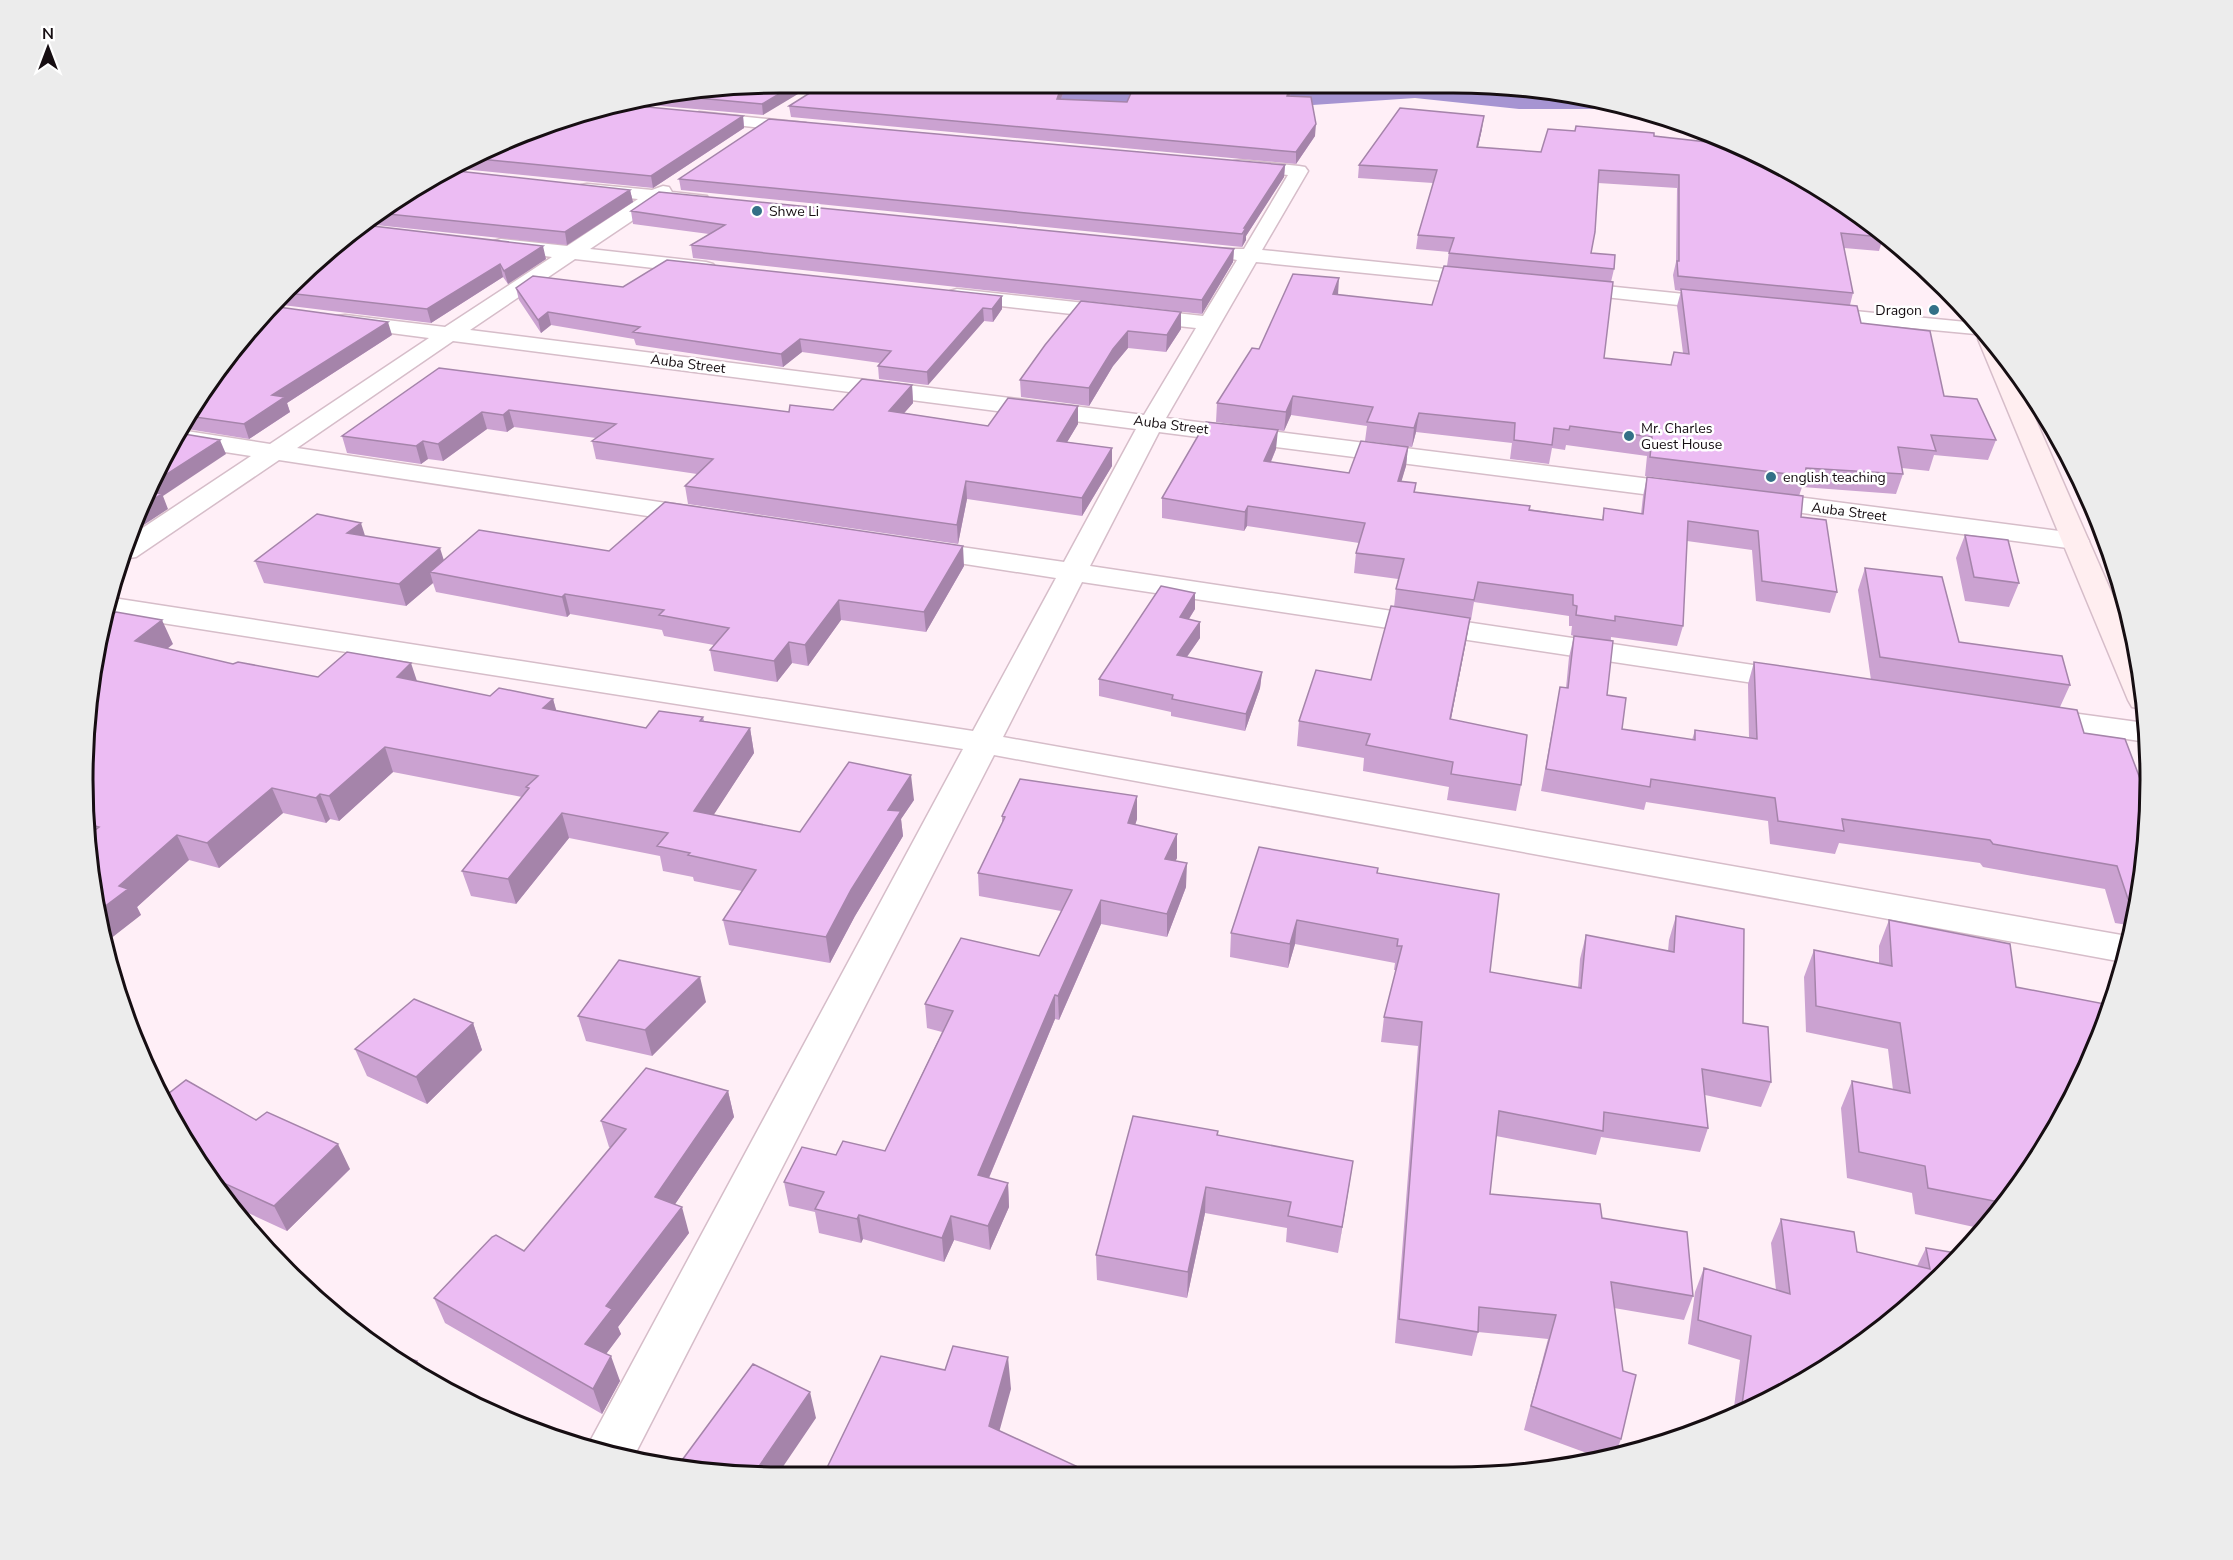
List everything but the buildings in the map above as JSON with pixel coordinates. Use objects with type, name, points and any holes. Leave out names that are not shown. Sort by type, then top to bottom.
[{"type":"main road","points":[[2000,365],[2131,672]]},
{"type":"street","points":[[735,144],[792,108]]},
{"type":"street","points":[[686,116],[824,129]]},
{"type":"street","points":[[613,1446],[1152,422],[1299,171],[1228,164]]},
{"type":"street","points":[[135,544],[686,176]]},
{"type":"street","points":[[566,187],[716,202]]},
{"type":"street","points":[[476,243],[724,270]]},
{"type":"street","points":[[1214,252],[1509,282]]},
{"type":"street","points":[[1545,285],[1746,306]]},
{"type":"street","points":[[938,293],[1210,323]]},
{"type":"street","points":[[1793,311],[1972,329]]},
{"type":"street","name":"Auba Street","points":[[323,318],[2075,541]]},
{"type":"street","points":[[184,438],[720,519]]},
{"type":"street","points":[[897,545],[1816,684]]},
{"type":"street","points":[[115,607],[984,743],[2119,948]]},
{"type":"street","points":[[2004,712],[2139,732]]},
{"type":"waterway","points":[[1010,96],[1075,103],[1327,93]]},
{"type":"waterway","points":[[1477,94],[1534,98]]},
{"type":"place","name":"Shwe Li","points":[[757,211]]},
{"type":"place","name":"Dragon","points":[[1934,310]]},
{"type":"place","name":"Mr. Charles Guest House","points":[[1629,436]]},
{"type":"place","name":"english teaching","points":[[1771,477]]}]
